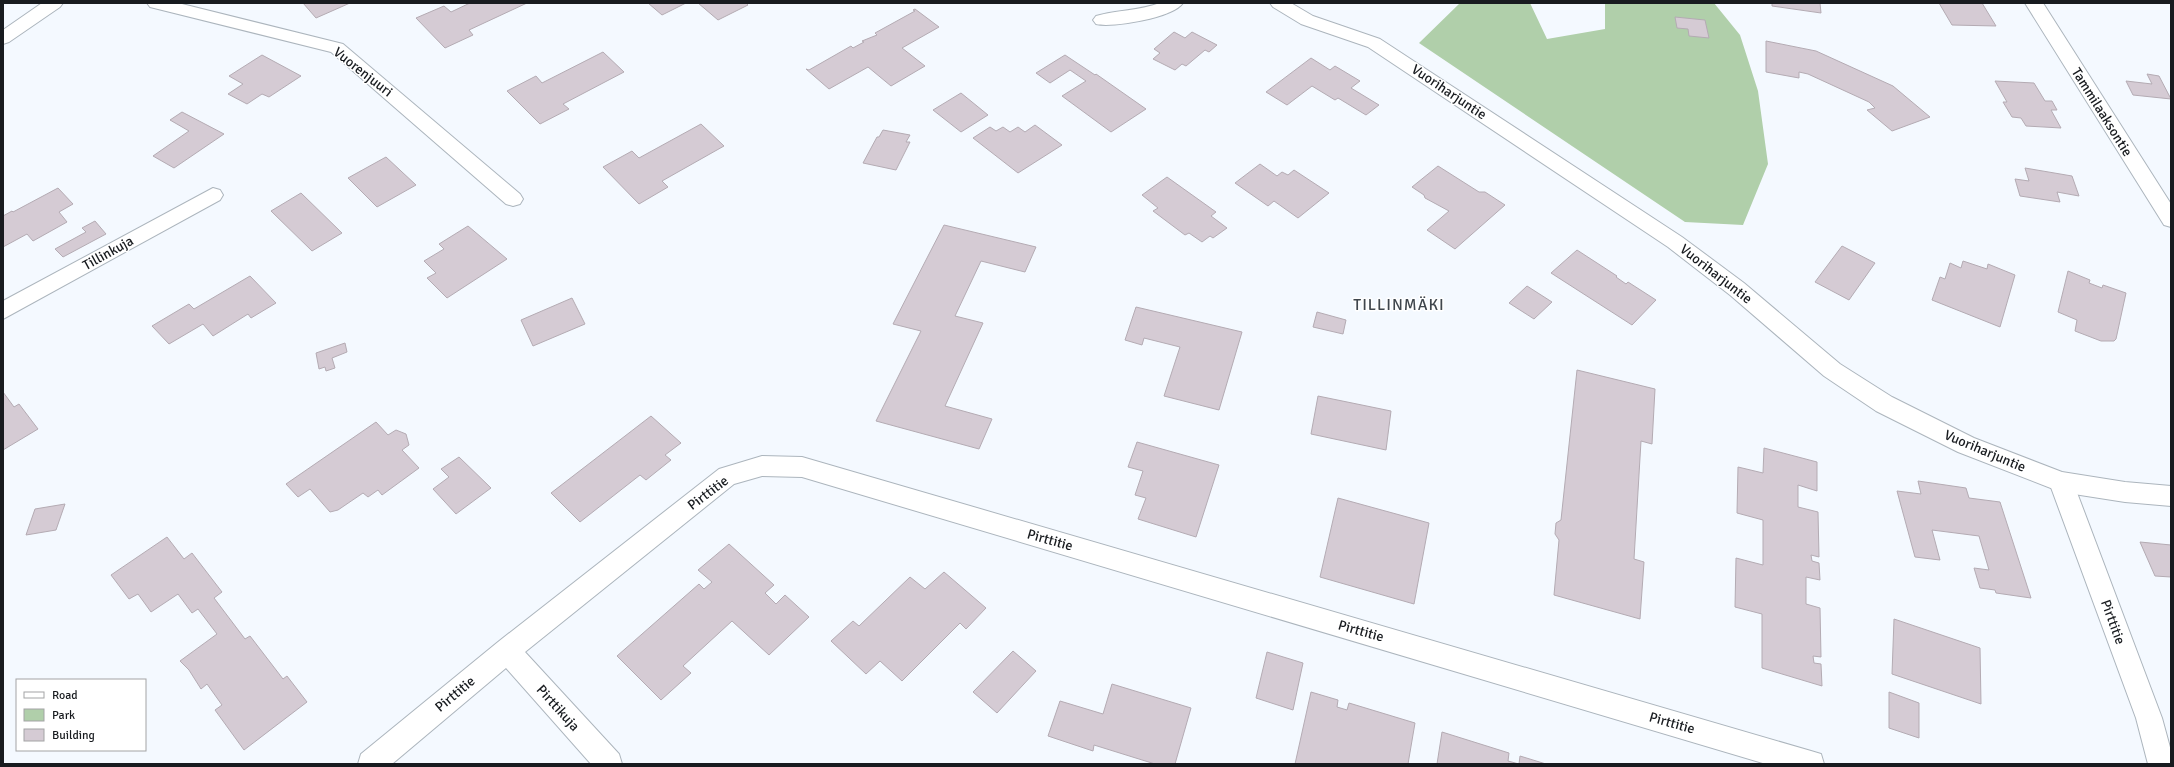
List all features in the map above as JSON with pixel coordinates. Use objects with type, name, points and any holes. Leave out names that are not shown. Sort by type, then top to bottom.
[{"type":"street","points":[[3,38],[54,3]]},
{"type":"street","name":"Vuorenjuuri","points":[[156,3],[337,48],[513,199]]},
{"type":"street","points":[[1102,20],[1156,12],[1174,3]]},
{"type":"street","name":"Vuoriharjuntie","points":[[1279,3],[1307,20],[1374,43],[1675,242],[1737,288],[1832,370],[1884,404],[1966,445],[2061,482],[2125,492],[2171,496]]},
{"type":"street","name":"Tammilaaksontie","points":[[2034,3],[2171,220]]},
{"type":"street","name":"Tillinkuja","points":[[3,311],[213,195]]},
{"type":"street","name":"Pirttitie","points":[[371,764],[506,651],[727,476],[762,466],[802,467],[1811,764]]},
{"type":"street","name":"Pirttitie","points":[[2061,482],[2148,718],[2161,764]]},
{"type":"street","name":"Pirttikuja","points":[[506,651],[609,764]]},
{"type":"green space","points":[[1460,3],[1530,3],[1547,39],[1605,29],[1605,3],[1714,3],[1740,35],[1758,91],[1768,164],[1743,225],[1685,222],[1419,43]]},
{"type":"building","points":[[303,3],[350,3],[316,18]]},
{"type":"building","points":[[470,3],[527,3],[469,30],[473,35],[445,48],[416,18],[444,6],[451,12]]},
{"type":"building","points":[[648,3],[686,3],[662,15]]},
{"type":"building","points":[[698,3],[746,3],[748,5],[718,20]]},
{"type":"building","points":[[1772,3],[1820,3],[1821,13],[1772,6]]},
{"type":"building","points":[[1939,3],[1982,3],[1996,26],[1952,25]]},
{"type":"building","points":[[915,9],[939,27],[902,48],[925,66],[891,86],[868,67],[829,89],[806,69],[809,70],[851,46],[853,48],[864,42],[862,41],[877,35],[875,33],[915,11],[913,10]]},
{"type":"building","points":[[1675,17],[1705,20],[1709,38],[1689,36],[1688,29],[1677,28]]},
{"type":"building","points":[[1174,32],[1185,38],[1192,32],[1217,45],[1209,52],[1205,50],[1186,66],[1182,64],[1175,70],[1153,59],[1160,53],[1154,49]]},
{"type":"building","points":[[1766,41],[1816,51],[1893,86],[1930,117],[1892,131],[1867,110],[1875,108],[1869,102],[1808,74],[1799,72],[1799,78],[1766,72]]},
{"type":"building","points":[[603,52],[624,72],[563,104],[569,109],[540,124],[507,91],[536,76],[542,83]]},
{"type":"building","points":[[262,55],[301,76],[269,97],[262,94],[247,104],[228,94],[243,84],[229,76]]},
{"type":"building","points":[[1065,55],[1095,75],[1096,74],[1146,109],[1111,132],[1062,96],[1086,81],[1070,70],[1050,83],[1036,73]]},
{"type":"building","points":[[1311,58],[1330,70],[1335,66],[1360,81],[1351,88],[1379,105],[1366,115],[1338,98],[1335,100],[1312,86],[1287,105],[1266,92]]},
{"type":"building","points":[[2147,74],[2159,76],[2171,99],[2133,95],[2126,81],[2152,84]]},
{"type":"building","points":[[1995,81],[2034,83],[2045,101],[2052,101],[2057,110],[2051,110],[2061,128],[2026,126],[2021,118],[2012,117],[2003,102],[2007,102]]},
{"type":"building","points":[[961,93],[988,115],[961,132],[933,110]]},
{"type":"building","points":[[182,112],[224,134],[174,168],[153,156],[189,131],[170,120]]},
{"type":"building","points":[[701,124],[724,146],[662,181],[668,187],[639,204],[603,167],[632,151],[639,158]]},
{"type":"building","points":[[1035,125],[1062,145],[1018,173],[973,138],[990,127],[996,131],[1003,127],[1010,132],[1018,127],[1025,132]]},
{"type":"building","points":[[883,130],[910,135],[906,142],[910,142],[896,170],[863,163],[877,137],[879,137]]},
{"type":"building","points":[[386,157],[416,185],[377,207],[348,178]]},
{"type":"building","points":[[1260,164],[1277,176],[1282,172],[1288,175],[1294,170],[1329,193],[1298,218],[1274,201],[1268,206],[1235,183]]},
{"type":"building","points":[[1438,166],[1479,192],[1485,192],[1505,205],[1455,249],[1427,230],[1449,211],[1425,198],[1424,195],[1412,187]]},
{"type":"building","points":[[2025,168],[2072,176],[2079,196],[2057,192],[2060,202],[2020,196],[2015,179],[2029,181]]},
{"type":"building","points":[[1167,177],[1216,212],[1211,216],[1227,228],[1213,238],[1210,236],[1202,242],[1189,233],[1185,235],[1153,211],[1158,208],[1142,195]]},
{"type":"building","points":[[58,188],[73,204],[59,212],[67,222],[33,241],[27,234],[3,247],[3,216]]},
{"type":"building","points":[[301,193],[342,233],[312,251],[271,211]]},
{"type":"building","points":[[95,221],[106,234],[63,257],[55,249],[86,232],[82,228]]},
{"type":"building","points":[[944,225],[1036,247],[1025,272],[981,261],[955,316],[983,323],[945,406],[992,419],[979,449],[876,421],[921,331],[893,324]]},
{"type":"building","points":[[468,226],[507,259],[447,298],[427,278],[436,273],[424,261],[444,249],[439,244]]},
{"type":"building","points":[[1842,246],[1875,263],[1849,300],[1815,282]]},
{"type":"building","points":[[1577,250],[1617,276],[1616,277],[1626,284],[1628,282],[1656,300],[1632,325],[1551,273]]},
{"type":"building","points":[[1963,261],[1987,269],[1988,264],[2015,275],[2000,327],[1932,300],[1940,277],[1945,279],[1950,263],[1961,268]]},
{"type":"building","points":[[2068,271],[2090,280],[2089,283],[2102,288],[2103,285],[2126,293],[2116,339],[2114,341],[2101,341],[2075,331],[2077,320],[2058,312]]},
{"type":"building","points":[[250,276],[276,303],[251,318],[248,314],[213,336],[203,324],[169,344],[152,326],[189,304],[194,309]]},
{"type":"building","points":[[1527,286],[1552,302],[1534,319],[1509,303]]},
{"type":"building","points":[[572,298],[585,324],[533,346],[521,320]]},
{"type":"building","points":[[1136,307],[1242,332],[1219,410],[1164,396],[1180,347],[1144,338],[1142,345],[1125,340]]},
{"type":"building","points":[[1317,312],[1346,320],[1343,334],[1313,327]]},
{"type":"building","points":[[345,343],[347,352],[332,358],[335,368],[326,371],[325,367],[319,369],[316,353]]},
{"type":"building","points":[[1577,370],[1655,389],[1652,444],[1641,441],[1634,559],[1644,562],[1640,619],[1554,595],[1559,540],[1555,534],[1556,523],[1561,520]]},
{"type":"building","points":[[3,392],[14,407],[19,404],[38,429],[3,450]]},
{"type":"building","points":[[1318,396],[1391,411],[1386,450],[1311,434]]},
{"type":"building","points":[[651,416],[681,443],[665,455],[671,460],[646,480],[640,475],[580,522],[551,493]]},
{"type":"building","points":[[376,422],[388,435],[396,430],[406,434],[409,445],[402,450],[419,468],[382,495],[378,490],[368,497],[363,493],[338,510],[330,512],[310,489],[298,497],[286,484]]},
{"type":"building","points":[[1137,442],[1219,465],[1196,537],[1138,519],[1146,498],[1135,495],[1143,471],[1128,467]]},
{"type":"building","points":[[1764,448],[1817,462],[1817,491],[1798,485],[1798,507],[1818,512],[1819,557],[1811,555],[1812,561],[1819,563],[1820,580],[1806,577],[1806,604],[1820,608],[1821,657],[1813,656],[1814,663],[1821,664],[1822,686],[1762,668],[1762,614],[1735,607],[1736,558],[1763,565],[1763,520],[1737,513],[1738,467],[1763,473]]},
{"type":"building","points":[[459,457],[491,488],[456,514],[433,489],[449,477],[441,469]]},
{"type":"building","points":[[1918,481],[1966,488],[1969,498],[2000,502],[2031,598],[1996,593],[1995,590],[1980,588],[1974,568],[1989,570],[1979,536],[1932,530],[1940,560],[1915,557],[1897,491],[1921,494]]},
{"type":"building","points":[[1338,498],[1429,523],[1414,604],[1320,577]]},
{"type":"building","points":[[65,504],[56,530],[26,535],[35,509]]},
{"type":"building","points":[[167,537],[184,559],[192,553],[222,592],[214,598],[245,639],[250,636],[283,679],[287,676],[307,702],[244,750],[215,710],[222,705],[207,684],[201,689],[189,670],[180,661],[217,634],[198,609],[192,613],[178,594],[151,612],[138,594],[129,599],[111,575]]},
{"type":"building","points":[[2140,542],[2171,545],[2171,577],[2155,576]]},
{"type":"building","points":[[729,544],[774,585],[765,593],[776,604],[785,595],[809,617],[769,655],[732,621],[683,666],[691,673],[661,700],[617,656],[699,584],[704,589],[712,582],[698,570]]},
{"type":"building","points":[[944,572],[986,608],[966,629],[960,623],[902,681],[880,661],[866,674],[831,641],[853,621],[859,626],[910,577],[925,589]]},
{"type":"building","points":[[1894,619],[1980,648],[1981,704],[1892,674]]},
{"type":"building","points":[[1013,651],[1036,671],[997,713],[973,692]]},
{"type":"building","points":[[1267,652],[1303,663],[1293,710],[1256,698]]},
{"type":"building","points":[[1112,684],[1191,708],[1175,764],[1155,764],[1094,745],[1093,751],[1048,736],[1060,701],[1103,714]]},
{"type":"building","points":[[1311,692],[1338,700],[1337,707],[1347,710],[1349,703],[1415,723],[1408,764],[1295,764]]},
{"type":"building","points":[[1889,692],[1919,703],[1919,738],[1889,728]]},
{"type":"building","points":[[1442,732],[1509,753],[1508,761],[1519,764],[1437,764]]},
{"type":"building","points":[[1520,756],[1546,764],[1519,764]]},
{"type":"district","name":"TILLINMÄKI","points":[[1399,305]]}]
